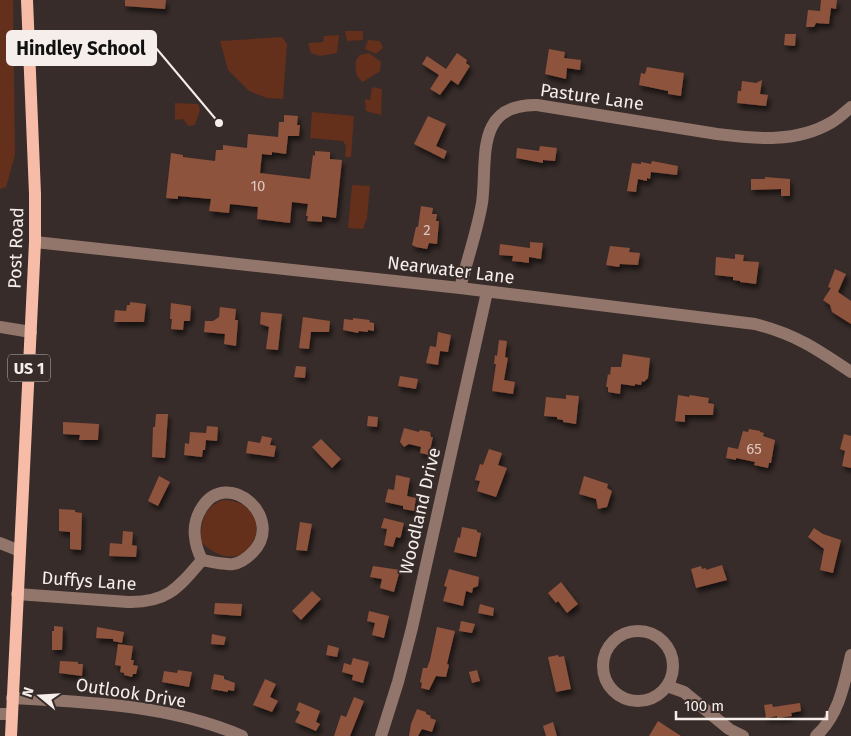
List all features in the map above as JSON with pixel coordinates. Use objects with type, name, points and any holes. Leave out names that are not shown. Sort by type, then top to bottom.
[{"type":"main road","name":"Post Road","points":[[11,736],[6,714],[12,698],[35,242],[35,194],[27,0]]},
{"type":"street","name":"Pasture Lane","points":[[460,288],[482,203],[484,149],[487,137],[497,120],[514,108],[524,105],[537,105],[744,138],[791,138],[811,132],[832,122],[851,108]]},
{"type":"street","name":"Nearwater Lane","points":[[35,242],[460,288],[755,324],[777,330],[801,340],[851,372]]},
{"type":"street","name":"Woodland Drive","points":[[381,736],[412,628],[487,292]]},
{"type":"street","points":[[0,328],[31,332]]},
{"type":"street","points":[[223,492],[245,498],[256,508],[262,520],[263,535],[257,548],[244,561],[234,564],[202,560],[197,550],[194,525],[198,512],[205,502],[223,492]]},
{"type":"street","points":[[0,544],[20,551]]},
{"type":"street","name":"Duffys Lane","points":[[18,594],[128,602],[156,600],[174,591],[202,560]]},
{"type":"street","points":[[635,630],[647,631],[658,636],[672,655],[672,676],[667,686],[659,694],[648,700],[624,699],[614,693],[607,683],[603,672],[602,660],[606,649],[614,639],[624,633],[635,630]]},
{"type":"street","points":[[816,736],[831,719],[839,704],[851,655]]},
{"type":"street","points":[[667,686],[684,692],[729,729],[743,736]]},
{"type":"street","name":"Outlook Drive","points":[[12,698],[98,703],[160,712],[218,727],[242,736]]},
{"type":"shaded area","points":[[0,0],[13,0],[15,155],[6,187],[0,189]]},
{"type":"shaded area","points":[[345,31],[363,31],[363,40],[347,41]]},
{"type":"shaded area","points":[[339,35],[337,53],[320,56],[311,53],[308,43],[323,42],[324,36]]},
{"type":"shaded area","points":[[282,37],[287,44],[283,99],[267,98],[249,91],[228,70],[220,41]]},
{"type":"shaded area","points":[[368,40],[380,41],[383,48],[376,54],[365,49]]},
{"type":"shaded area","points":[[369,53],[381,62],[380,71],[363,82],[358,78],[356,72],[356,60],[360,55]]},
{"type":"shaded area","points":[[372,87],[382,89],[381,115],[366,111],[365,99],[370,100]]},
{"type":"shaded area","points":[[175,103],[198,104],[200,110],[195,125],[188,126],[183,119],[175,120]]},
{"type":"shaded area","points":[[312,112],[354,116],[351,157],[345,157],[346,146],[343,141],[310,138]]},
{"type":"shaded area","points":[[352,185],[370,186],[367,218],[363,229],[348,228]]},
{"type":"shaded area","points":[[223,500],[242,504],[252,514],[256,527],[254,540],[246,551],[235,556],[219,554],[201,542],[201,528],[204,516],[211,506]]},
{"type":"building","points":[[125,0],[166,0],[165,9],[125,6]]},
{"type":"building","points":[[821,0],[837,0],[836,9],[831,8],[829,24],[816,23],[814,27],[806,27],[808,10],[820,11]]},
{"type":"building","points":[[785,34],[796,34],[795,46],[784,45]]},
{"type":"building","points":[[549,49],[565,52],[564,58],[581,60],[580,70],[567,68],[566,79],[545,74]]},
{"type":"building","points":[[457,53],[467,60],[466,63],[470,66],[458,85],[451,80],[440,95],[430,89],[439,75],[422,64],[427,56],[446,69]]},
{"type":"building","points":[[647,67],[684,73],[681,96],[668,94],[668,91],[639,85],[641,73],[645,74]]},
{"type":"building","points":[[762,80],[760,94],[768,95],[766,106],[737,103],[738,91],[741,91],[742,81],[756,83]]},
{"type":"building","points":[[284,115],[298,116],[297,125],[300,125],[299,136],[288,136],[286,154],[272,152],[272,155],[262,154],[260,173],[310,179],[315,151],[330,152],[330,159],[342,160],[336,218],[322,216],[322,222],[307,221],[308,204],[292,202],[290,223],[257,219],[258,207],[230,204],[229,213],[209,211],[211,199],[178,196],[178,199],[166,198],[171,153],[183,155],[183,157],[215,161],[216,150],[223,150],[223,145],[247,148],[248,134],[278,137],[279,122],[284,122]]},
{"type":"building","points":[[428,116],[446,124],[436,146],[447,151],[444,159],[414,144]]},
{"type":"building","points":[[540,146],[557,148],[555,161],[543,160],[543,163],[516,158],[517,148],[539,151]]},
{"type":"building","points":[[652,161],[678,166],[677,175],[651,172],[650,179],[647,178],[647,181],[638,179],[636,192],[627,191],[632,163],[651,164]]},
{"type":"building","points":[[765,177],[790,179],[790,196],[781,196],[781,189],[751,190],[751,179],[765,179]]},
{"type":"building","points":[[421,206],[433,208],[432,214],[437,214],[436,221],[439,221],[437,244],[429,243],[427,249],[412,245],[416,227],[418,227]]},
{"type":"building","points":[[530,242],[543,243],[541,259],[529,257],[529,263],[512,261],[513,256],[499,255],[500,244],[530,248]]},
{"type":"building","points":[[610,246],[630,248],[629,252],[640,253],[638,265],[620,264],[619,267],[606,265]]},
{"type":"building","points":[[735,254],[744,255],[743,261],[759,262],[756,284],[733,280],[733,277],[715,275],[716,257],[735,259]]},
{"type":"building","points":[[835,269],[846,274],[838,292],[851,301],[851,324],[832,312],[830,305],[823,300],[831,288],[828,287]]},
{"type":"building","points":[[130,302],[146,304],[144,322],[114,322],[115,310],[126,311],[127,305],[130,305]]},
{"type":"building","points":[[171,303],[191,306],[190,321],[184,321],[183,330],[171,329]]},
{"type":"building","points":[[220,307],[236,309],[235,320],[238,320],[236,346],[224,344],[225,334],[204,332],[205,321],[213,321],[219,317]]},
{"type":"building","points":[[261,312],[282,314],[278,350],[266,349],[269,327],[260,324]]},
{"type":"building","points":[[303,317],[330,321],[329,332],[311,332],[309,349],[299,348]]},
{"type":"building","points":[[353,318],[370,320],[369,322],[374,323],[374,331],[359,331],[358,333],[343,330],[344,319],[353,320]]},
{"type":"building","points":[[438,332],[451,335],[448,352],[440,351],[438,365],[426,363],[430,346],[436,347]]},
{"type":"building","points":[[499,340],[507,341],[505,357],[508,358],[504,380],[515,382],[513,394],[492,391],[496,364],[494,364],[495,355],[497,356]]},
{"type":"building","points":[[623,354],[650,358],[648,378],[644,382],[642,381],[641,385],[621,384],[620,394],[608,392],[608,387],[606,387],[608,374],[610,375],[611,367],[621,367]]},
{"type":"building","points":[[296,366],[306,367],[305,378],[294,377]]},
{"type":"building","points":[[400,376],[418,379],[416,389],[398,386]]},
{"type":"building","points":[[566,395],[579,396],[576,424],[563,422],[563,420],[557,419],[557,417],[544,416],[546,397],[566,399]]},
{"type":"building","points":[[678,395],[709,398],[708,403],[714,404],[713,415],[685,415],[685,422],[675,421]]},
{"type":"building","points":[[156,414],[168,414],[165,458],[152,457],[153,427],[155,427]]},
{"type":"building","points":[[368,416],[378,417],[377,427],[367,426]]},
{"type":"building","points":[[63,422],[99,424],[98,440],[79,440],[80,435],[63,434]]},
{"type":"building","points":[[207,426],[218,427],[217,441],[206,440],[202,457],[184,455],[185,443],[189,444],[190,432],[206,433]]},
{"type":"building","points":[[404,428],[419,432],[420,430],[430,432],[431,437],[433,437],[429,455],[420,453],[421,447],[409,444],[404,447],[400,442]]},
{"type":"building","points":[[749,429],[760,431],[764,433],[763,436],[775,440],[771,463],[769,463],[768,468],[754,465],[755,462],[726,458],[728,447],[738,449],[743,431],[748,432]]},
{"type":"building","points":[[844,434],[851,436],[851,468],[842,466],[845,451],[840,449]]},
{"type":"building","points":[[262,436],[272,438],[270,445],[276,446],[274,457],[246,453],[248,441],[260,443]]},
{"type":"building","points":[[321,439],[341,459],[332,468],[312,447]]},
{"type":"building","points":[[489,449],[502,453],[498,465],[507,468],[496,497],[477,491],[480,481],[475,480],[480,464],[483,465]]},
{"type":"building","points":[[396,475],[410,478],[407,496],[416,498],[414,511],[403,509],[403,506],[385,502],[388,489],[394,490]]},
{"type":"building","points":[[159,476],[170,482],[158,506],[148,501]]},
{"type":"building","points":[[584,476],[608,484],[607,488],[612,491],[607,507],[598,509],[596,499],[579,494]]},
{"type":"building","points":[[59,509],[75,510],[75,512],[82,513],[81,550],[70,549],[70,532],[59,531]]},
{"type":"building","points":[[384,518],[404,523],[401,536],[400,538],[396,537],[393,547],[384,545],[387,529],[381,528]]},
{"type":"building","points":[[300,522],[312,524],[307,551],[296,550]]},
{"type":"building","points":[[462,527],[477,530],[477,532],[481,533],[476,557],[454,552]]},
{"type":"building","points":[[814,528],[823,534],[841,540],[833,573],[820,570],[824,549],[808,537]]},
{"type":"building","points":[[123,531],[133,532],[132,545],[137,546],[136,557],[109,556],[110,543],[122,544]]},
{"type":"building","points":[[722,565],[727,580],[696,588],[691,569],[701,566],[702,569],[706,568],[706,570]]},
{"type":"building","points":[[373,566],[400,570],[394,592],[380,588],[382,579],[370,577]]},
{"type":"building","points":[[449,569],[479,577],[478,586],[473,588],[472,593],[466,591],[463,606],[443,601],[447,587],[444,586]]},
{"type":"building","points":[[561,582],[578,604],[567,613],[558,601],[556,603],[548,593]]},
{"type":"building","points":[[312,591],[321,599],[301,620],[292,611]]},
{"type":"building","points":[[215,603],[242,604],[241,616],[214,614]]},
{"type":"building","points":[[480,604],[494,608],[493,616],[478,613]]},
{"type":"building","points":[[369,611],[389,616],[384,638],[372,635],[375,623],[367,621]]},
{"type":"building","points":[[461,621],[475,624],[472,633],[459,631]]},
{"type":"building","points":[[54,626],[63,627],[62,650],[52,650],[52,631],[54,631]]},
{"type":"building","points":[[97,627],[124,632],[122,643],[113,641],[113,639],[96,638]]},
{"type":"building","points":[[437,627],[455,631],[447,664],[449,665],[446,677],[436,676],[429,690],[421,688],[422,683],[420,682],[423,668],[427,668],[430,660]]},
{"type":"building","points":[[212,634],[226,637],[224,645],[211,644]]},
{"type":"building","points":[[118,644],[133,646],[131,660],[134,660],[133,665],[138,666],[136,674],[133,674],[132,677],[124,675],[124,673],[120,672],[121,666],[115,665]]},
{"type":"building","points":[[328,645],[339,648],[337,657],[326,655]]},
{"type":"building","points":[[558,655],[559,657],[564,656],[571,689],[556,692],[548,657]]},
{"type":"building","points":[[353,658],[369,662],[363,683],[352,680],[353,675],[342,672],[344,663],[351,665]]},
{"type":"building","points":[[60,661],[83,664],[82,676],[59,673]]},
{"type":"building","points":[[178,670],[192,672],[189,687],[162,682],[164,671],[177,673]]},
{"type":"building","points":[[477,670],[480,681],[472,683],[469,672]]},
{"type":"building","points":[[214,674],[224,676],[224,679],[235,683],[234,691],[228,690],[228,692],[211,689]]},
{"type":"building","points":[[265,679],[276,684],[270,697],[278,701],[272,712],[253,705]]},
{"type":"building","points":[[354,697],[364,701],[350,736],[334,736],[341,715],[346,717]]},
{"type":"building","points":[[299,702],[320,711],[316,722],[320,724],[316,731],[295,722],[300,712],[296,710]]},
{"type":"building","points":[[800,703],[801,711],[791,713],[792,716],[766,718],[764,705],[772,704],[773,707]]},
{"type":"building","points":[[417,709],[426,712],[426,714],[431,716],[430,718],[436,720],[432,732],[422,729],[418,736],[409,736],[411,724]]},
{"type":"building","points":[[658,721],[681,736],[649,736]]},
{"type":"building","points":[[553,722],[557,736],[546,736],[543,726]]},
{"type":"place","name":"Hindley School","points":[[219,123]]}]
